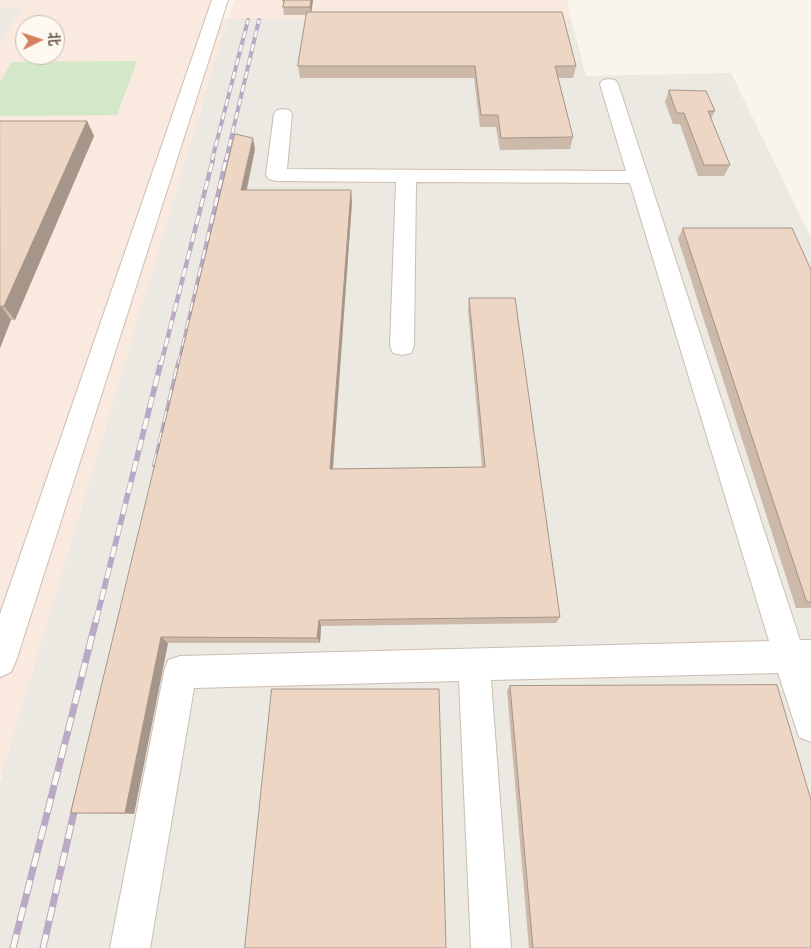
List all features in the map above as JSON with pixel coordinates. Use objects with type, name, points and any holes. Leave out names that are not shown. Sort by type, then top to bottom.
[{"type":"lane","points":[[0,661],[220,0]]},
{"type":"lane","points":[[609,84],[800,656],[811,725]]},
{"type":"lane","points":[[283,114],[276,175],[639,177]]},
{"type":"lane","points":[[402,346],[406,176]]},
{"type":"lane","points":[[130,948],[180,672],[800,656]]},
{"type":"lane","points":[[474,664],[491,948]]},
{"type":"shaded area","points":[[0,0],[212,0],[206,18],[228,19],[2,775],[0,775],[0,43],[15,20],[15,65],[65,65],[65,15],[18,15],[23,7],[0,7]]},
{"type":"shaded area","points":[[235,0],[567,0],[571,19],[228,19]]},
{"type":"shaded area","points":[[0,7],[23,7],[18,15],[15,15],[15,20],[0,43]]},
{"type":"shaded area","points":[[228,19],[571,19],[586,76],[731,73],[811,238],[811,948],[0,948],[0,781]]},
{"type":"green space","points":[[137,61],[117,115],[0,116],[0,82],[12,62],[15,62],[15,65],[65,65],[65,62]]},
{"type":"building","points":[[285,0],[311,0],[310,7],[283,7]]},
{"type":"building","points":[[307,12],[562,12],[576,66],[555,66],[573,137],[501,138],[498,115],[481,115],[475,66],[298,66]]},
{"type":"building","points":[[669,90],[706,91],[715,111],[708,111],[730,165],[704,165],[684,113],[677,113]]},
{"type":"building","points":[[0,121],[87,121],[4,306],[0,308]]},
{"type":"building","points":[[235,134],[253,138],[241,190],[351,190],[330,469],[485,467],[469,298],[515,298],[560,617],[319,620],[317,638],[161,637],[125,813],[71,813]]},
{"type":"building","points":[[683,228],[792,228],[811,270],[811,602],[807,602]]},
{"type":"building","points":[[777,685],[811,800],[811,948],[533,948],[510,686]]},
{"type":"building","points":[[272,689],[439,689],[446,948],[245,948]]},
{"type":"railway","points":[[212,160],[248,20]]},
{"type":"railway","points":[[226,160],[259,20]]},
{"type":"railway","points":[[161,364],[213,159]]},
{"type":"railway","points":[[179,364],[226,159]]},
{"type":"railway","points":[[96,621],[161,362]]},
{"type":"railway","points":[[155,465],[179,362]]},
{"type":"railway","points":[[13,948],[96,620]]},
{"type":"railway","points":[[43,948],[77,799]]}]
